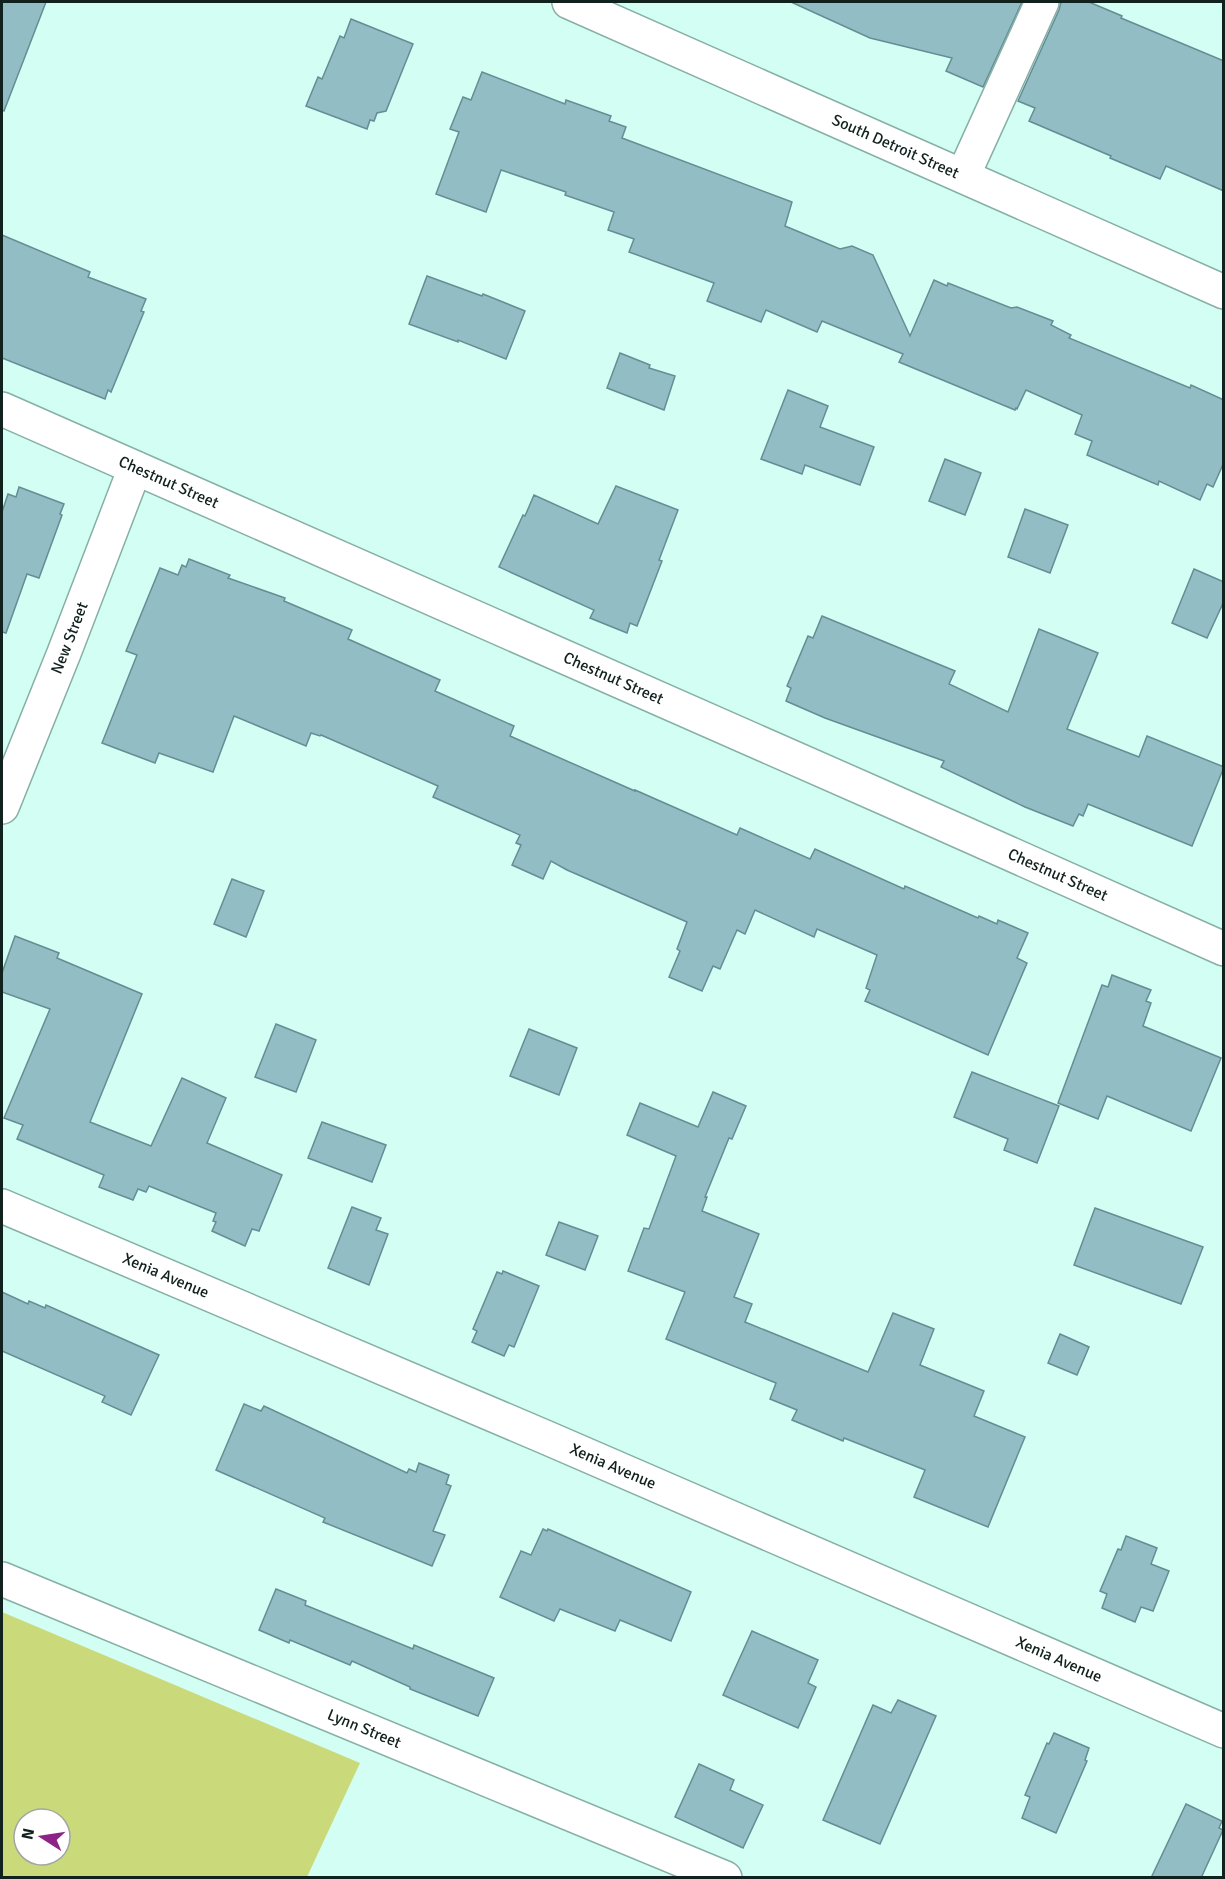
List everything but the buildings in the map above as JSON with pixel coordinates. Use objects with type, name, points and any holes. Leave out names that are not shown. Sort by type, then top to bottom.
[{"type":"street","name":"South Detroit Street","points":[[569,2],[1224,292]]},
{"type":"street","points":[[963,176],[1042,2]]},
{"type":"street","name":"Chestnut Street","points":[[2,409],[1224,949]]},
{"type":"street","name":"New Street","points":[[2,807],[135,468]]},
{"type":"street","name":"Xenia Avenue","points":[[2,1206],[556,1441],[1224,1731]]},
{"type":"street","name":"Lynn Street","points":[[2,1579],[725,1878]]},
{"type":"green space","points":[[2,1612],[360,1763],[307,1877],[2,1877]]}]
